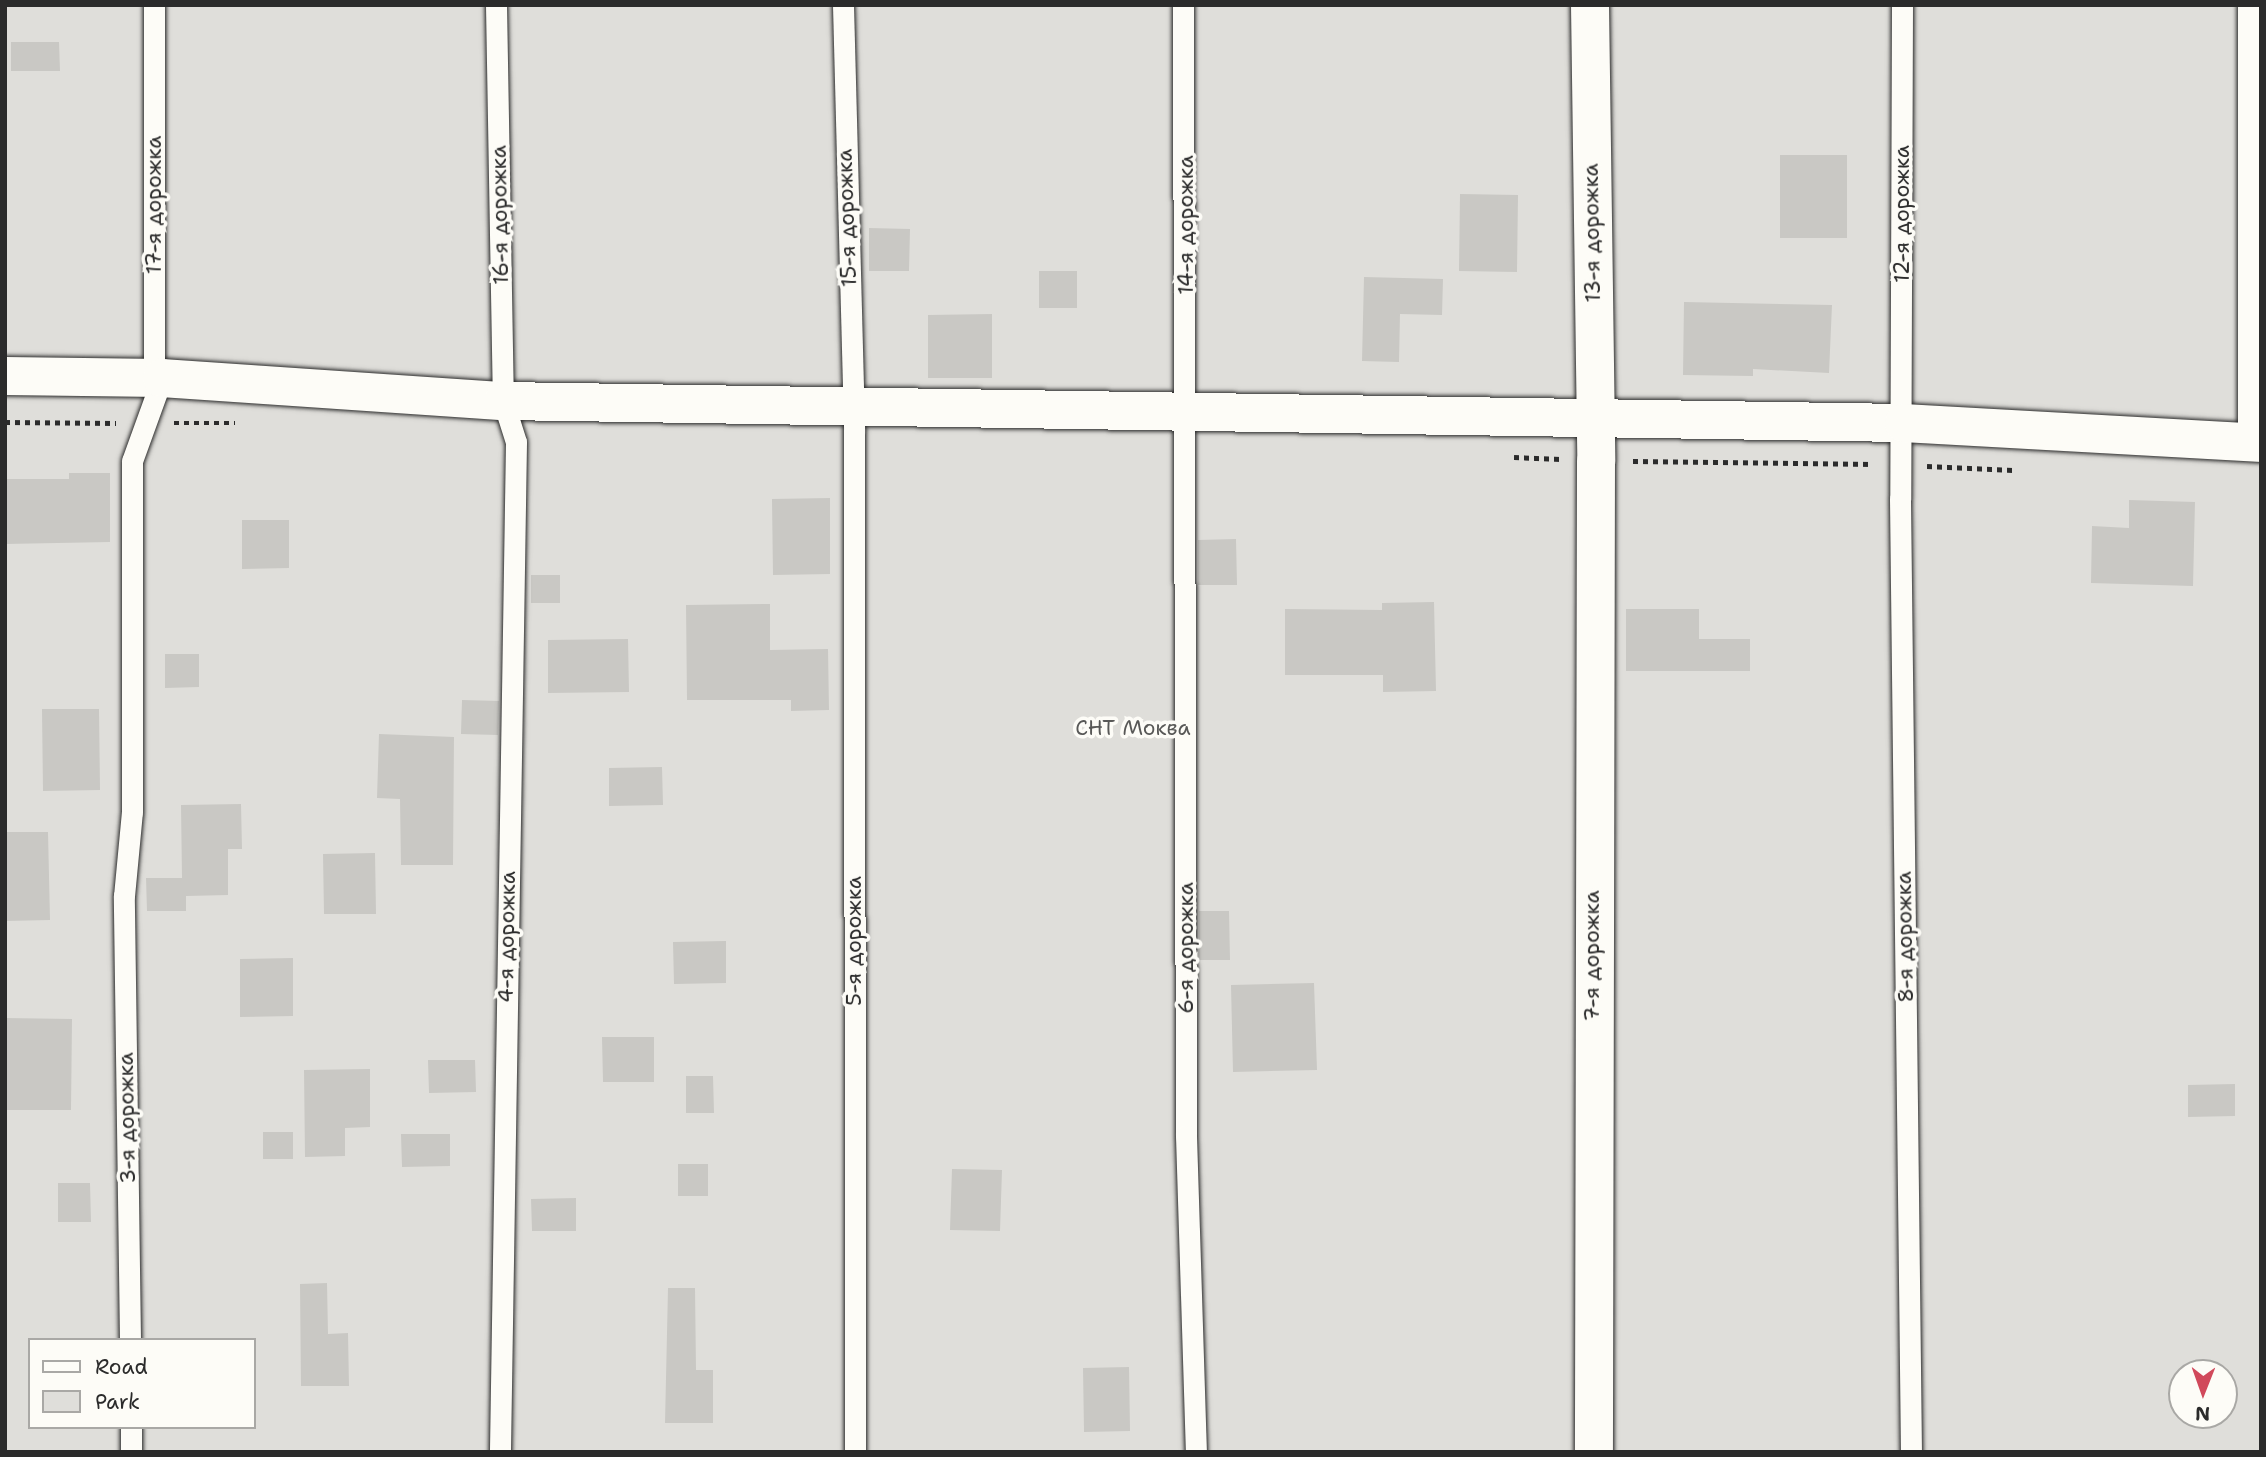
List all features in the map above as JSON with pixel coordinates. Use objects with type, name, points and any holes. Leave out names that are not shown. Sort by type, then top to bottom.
[{"type":"street","name":"13-я дорожка","points":[[1590,5],[1596,461]]},
{"type":"street","points":[[5,376],[505,413],[1186,428],[1594,417],[1904,423],[2261,443]]},
{"type":"street","name":"7-я дорожка","points":[[1594,1452],[1596,461]]},
{"type":"lane","name":"17-я дорожка","points":[[154,5],[157,387]]},
{"type":"lane","name":"16-я дорожка","points":[[496,5],[505,413]]},
{"type":"lane","name":"15-я дорожка","points":[[843,5],[852,419]]},
{"type":"lane","name":"14-я дорожка","points":[[1183,5],[1186,428]]},
{"type":"lane","name":"12-я дорожка","points":[[1902,5],[1904,423]]},
{"type":"lane","points":[[2248,5],[2248,427],[2261,433]]},
{"type":"lane","name":"3-я дорожка","points":[[130,1338],[124,897],[132,811],[132,461],[157,387]]},
{"type":"lane","name":"4-я дорожка","points":[[500,1452],[516,612],[516,442],[505,413]]},
{"type":"lane","name":"5-я дорожка","points":[[852,419],[855,1452]]},
{"type":"lane","name":"8-я дорожка","points":[[1904,423],[1900,499],[1911,1452]]},
{"type":"lane","name":"6-я дорожка","points":[[1186,428],[1186,1136],[1196,1452]]},
{"type":"lane","points":[[131,1429],[131,1452]]},
{"type":"green space","name":"СНТ Моква","points":[[5,5],[2261,5],[2261,1452],[5,1452]]},
{"type":"building","points":[[11,42],[59,42],[60,71],[11,71]]},
{"type":"building","points":[[1780,155],[1847,155],[1847,238],[1780,238]]},
{"type":"building","points":[[1460,194],[1518,195],[1517,272],[1459,271]]},
{"type":"building","points":[[869,228],[910,229],[909,271],[869,271]]},
{"type":"building","points":[[1039,271],[1077,271],[1077,308],[1039,308]]},
{"type":"building","points":[[1364,277],[1443,279],[1442,315],[1400,314],[1399,362],[1362,361]]},
{"type":"building","points":[[1684,302],[1832,305],[1829,373],[1753,369],[1753,376],[1683,375]]},
{"type":"building","points":[[992,314],[992,378],[928,378],[928,315]]},
{"type":"building","points":[[69,473],[110,473],[110,542],[5,544],[5,479],[69,479]]},
{"type":"building","points":[[830,498],[830,574],[773,575],[772,499]]},
{"type":"building","points":[[2129,500],[2195,502],[2193,586],[2091,583],[2092,526],[2129,528]]},
{"type":"building","points":[[242,520],[289,520],[289,568],[242,569]]},
{"type":"building","points":[[1236,539],[1237,585],[1198,585],[1198,540]]},
{"type":"building","points":[[531,575],[560,575],[560,603],[531,603]]},
{"type":"building","points":[[1434,602],[1436,691],[1383,692],[1383,675],[1285,675],[1285,609],[1382,610],[1382,603]]},
{"type":"building","points":[[770,604],[770,650],[828,649],[829,710],[791,711],[791,700],[687,700],[686,605]]},
{"type":"building","points":[[1626,609],[1699,609],[1699,639],[1750,639],[1750,671],[1626,671]]},
{"type":"building","points":[[628,639],[629,692],[548,693],[548,640]]},
{"type":"building","points":[[165,654],[199,654],[199,687],[165,688]]},
{"type":"building","points":[[462,700],[499,701],[498,735],[461,734]]},
{"type":"building","points":[[42,709],[99,709],[100,790],[43,791]]},
{"type":"building","points":[[379,734],[454,737],[453,865],[401,865],[400,799],[377,798]]},
{"type":"building","points":[[662,767],[663,805],[609,806],[609,768]]},
{"type":"building","points":[[241,804],[242,849],[228,849],[228,895],[186,896],[186,911],[147,911],[146,878],[182,878],[181,805]]},
{"type":"building","points":[[5,832],[48,832],[50,920],[5,921]]},
{"type":"building","points":[[375,853],[376,914],[324,914],[323,854]]},
{"type":"building","points":[[1199,911],[1229,911],[1230,960],[1199,960]]},
{"type":"building","points":[[726,941],[726,983],[674,984],[673,942]]},
{"type":"building","points":[[293,958],[293,1016],[240,1017],[240,959]]},
{"type":"building","points":[[1314,983],[1317,1070],[1233,1072],[1231,985]]},
{"type":"building","points":[[5,1018],[72,1019],[71,1110],[5,1110]]},
{"type":"building","points":[[602,1037],[654,1037],[654,1082],[603,1082]]},
{"type":"building","points":[[428,1060],[475,1060],[476,1092],[429,1093]]},
{"type":"building","points":[[370,1069],[370,1127],[345,1128],[345,1156],[305,1157],[304,1070]]},
{"type":"building","points":[[686,1076],[713,1076],[714,1113],[686,1113]]},
{"type":"building","points":[[2235,1084],[2235,1116],[2188,1117],[2188,1085]]},
{"type":"building","points":[[263,1132],[293,1132],[293,1159],[263,1159]]},
{"type":"building","points":[[401,1134],[450,1134],[450,1166],[402,1167]]},
{"type":"building","points":[[678,1164],[708,1164],[708,1196],[678,1196]]},
{"type":"building","points":[[952,1169],[1002,1170],[1000,1231],[950,1230]]},
{"type":"building","points":[[58,1183],[90,1183],[91,1222],[58,1222]]},
{"type":"building","points":[[576,1198],[576,1231],[532,1231],[531,1199]]},
{"type":"building","points":[[327,1283],[328,1334],[348,1333],[349,1386],[301,1386],[300,1284]]},
{"type":"building","points":[[668,1288],[695,1288],[696,1370],[713,1370],[713,1423],[665,1423]]},
{"type":"building","points":[[1129,1367],[1130,1431],[1084,1432],[1083,1368]]}]
